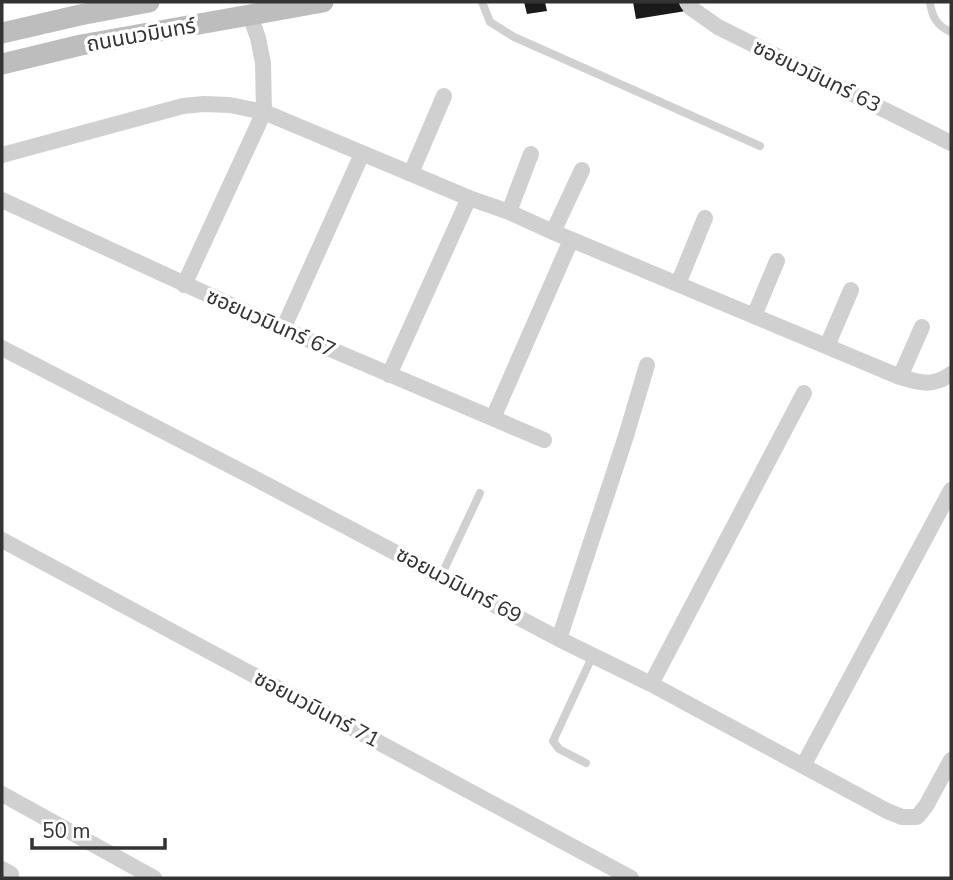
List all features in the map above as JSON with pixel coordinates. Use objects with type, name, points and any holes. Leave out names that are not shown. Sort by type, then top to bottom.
[{"type":"main road","name":"ถนนนวมินทร์","points":[[2,33],[78,8],[149,2]]},
{"type":"main road","name":"ถนนนวมินทร์","points":[[2,64],[81,45],[323,2]]},
{"type":"street","name":"ซอยนวมินทร์ 63","points":[[687,2],[697,13],[718,27],[951,143]]},
{"type":"street","points":[[184,285],[264,112],[263,63],[250,15]]},
{"type":"street","points":[[411,173],[444,96]]},
{"type":"street","points":[[2,155],[183,106],[230,105],[264,112],[900,377],[923,383],[942,380],[951,374]]},
{"type":"street","points":[[283,329],[362,154]]},
{"type":"street","points":[[509,212],[531,154]]},
{"type":"street","points":[[553,232],[582,170]]},
{"type":"street","points":[[389,374],[469,198]]},
{"type":"street","name":"ซอยนวมินทร์ 67","points":[[2,200],[283,329],[544,440]]},
{"type":"street","points":[[678,284],[705,218]]},
{"type":"street","points":[[493,418],[571,240]]},
{"type":"street","points":[[754,316],[777,261]]},
{"type":"street","points":[[827,346],[851,290]]},
{"type":"street","points":[[900,377],[922,327]]},
{"type":"street","name":"ซอยนวมินทร์ 69","points":[[2,348],[559,639],[651,684],[887,811],[902,817],[917,817],[951,760]]},
{"type":"street","points":[[559,639],[647,365]]},
{"type":"street","points":[[651,684],[804,393]]},
{"type":"street","points":[[803,766],[951,490]]},
{"type":"street","name":"ซอยนวมินทร์ 71","points":[[2,540],[631,878]]},
{"type":"street","points":[[2,794],[154,878]]},
{"type":"lane","points":[[482,2],[490,22],[514,37],[760,146]]},
{"type":"lane","points":[[930,2],[936,23],[951,32]]},
{"type":"lane","points":[[441,576],[480,493]]},
{"type":"lane","points":[[586,763],[559,748],[554,741],[593,655]]},
{"type":"building","points":[[524,2],[545,2],[547,11],[527,14]]},
{"type":"building","points":[[633,2],[683,2],[686,11],[636,19]]}]
